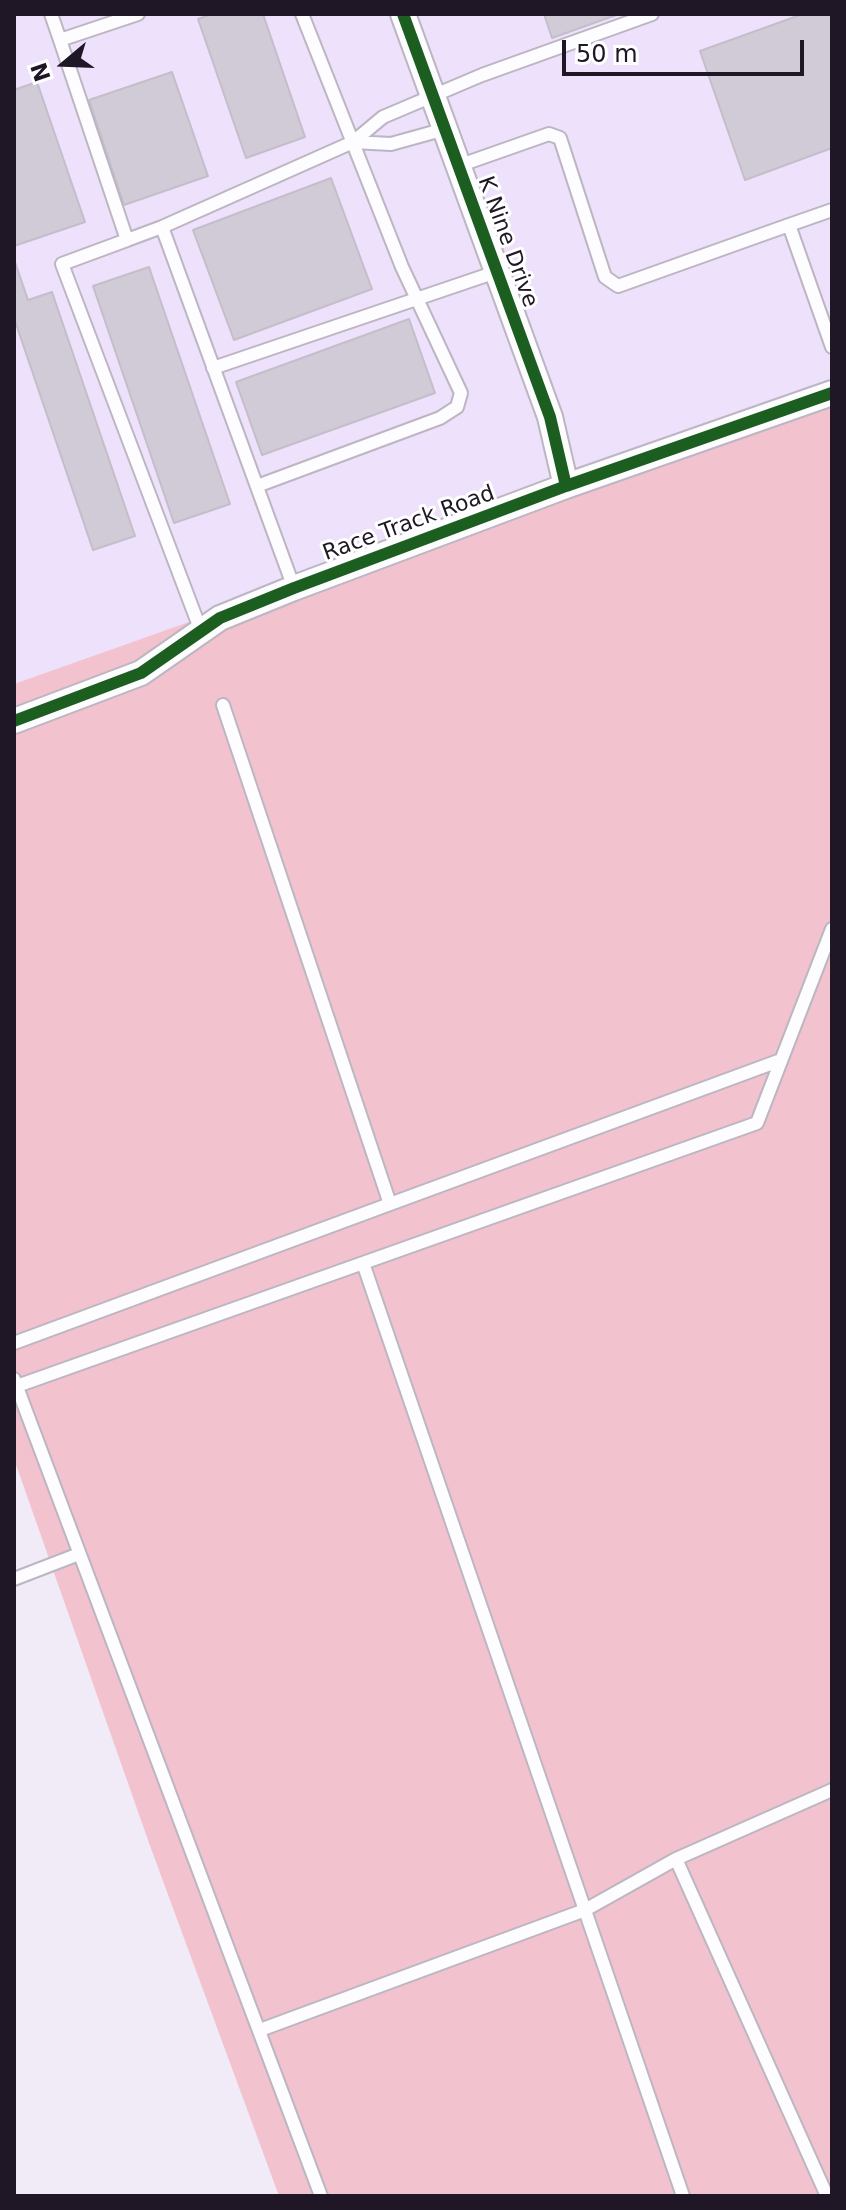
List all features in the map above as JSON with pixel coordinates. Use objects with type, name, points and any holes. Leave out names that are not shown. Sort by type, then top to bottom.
[{"type":"street","name":"K Nine Drive","points":[[403,14],[550,417],[566,486]]},
{"type":"street","name":"Race Track Road","points":[[14,721],[141,673],[220,618],[294,588],[566,486],[832,393]]},
{"type":"lane","points":[[51,14],[127,240]]},
{"type":"lane","points":[[60,40],[138,14]]},
{"type":"lane","points":[[257,486],[440,418],[457,407],[461,393],[416,299],[302,14]]},
{"type":"lane","points":[[201,631],[62,264],[162,227],[353,142],[383,117],[482,75],[652,14]]},
{"type":"lane","points":[[353,142],[391,144],[445,129]]},
{"type":"lane","points":[[458,166],[549,134],[560,138],[605,277],[618,286],[832,210]]},
{"type":"lane","points":[[789,225],[832,347]]},
{"type":"lane","points":[[162,227],[294,588]]},
{"type":"lane","points":[[213,368],[496,272]]},
{"type":"lane","points":[[223,705],[390,1204]]},
{"type":"lane","points":[[321,2196],[15,1383],[757,1123],[832,929]]},
{"type":"lane","points":[[14,1343],[781,1060]]},
{"type":"lane","points":[[363,1263],[683,2196]]},
{"type":"lane","points":[[14,1579],[79,1554]]},
{"type":"lane","points":[[260,2030],[585,1910],[676,1859],[832,1790]]},
{"type":"lane","points":[[676,1859],[827,2196]]},
{"type":"shaded area","points":[[14,14],[832,14],[832,394],[14,684]]},
{"type":"shaded area","points":[[832,394],[832,2196],[279,2196],[149,1843],[14,1459],[14,684]]},
{"type":"building","points":[[212,14],[263,14],[305,137],[246,158],[198,19]]},
{"type":"building","points":[[544,14],[619,14],[552,38]]},
{"type":"building","points":[[803,14],[832,14],[832,148],[745,180],[700,51]]},
{"type":"building","points":[[172,72],[208,176],[124,205],[89,100]]},
{"type":"building","points":[[37,82],[85,222],[14,246],[14,90]]},
{"type":"building","points":[[331,178],[372,289],[234,340],[193,230]]},
{"type":"building","points":[[14,259],[28,300],[52,292],[135,536],[93,550],[14,318]]},
{"type":"building","points":[[149,267],[230,504],[174,523],[93,286]]},
{"type":"building","points":[[409,319],[435,393],[262,455],[236,382]]},
{"type":"cycle path","points":[[403,14],[550,417],[566,486]]},
{"type":"cycle path","points":[[14,721],[141,673],[220,618],[294,588],[566,486],[832,393]]}]
